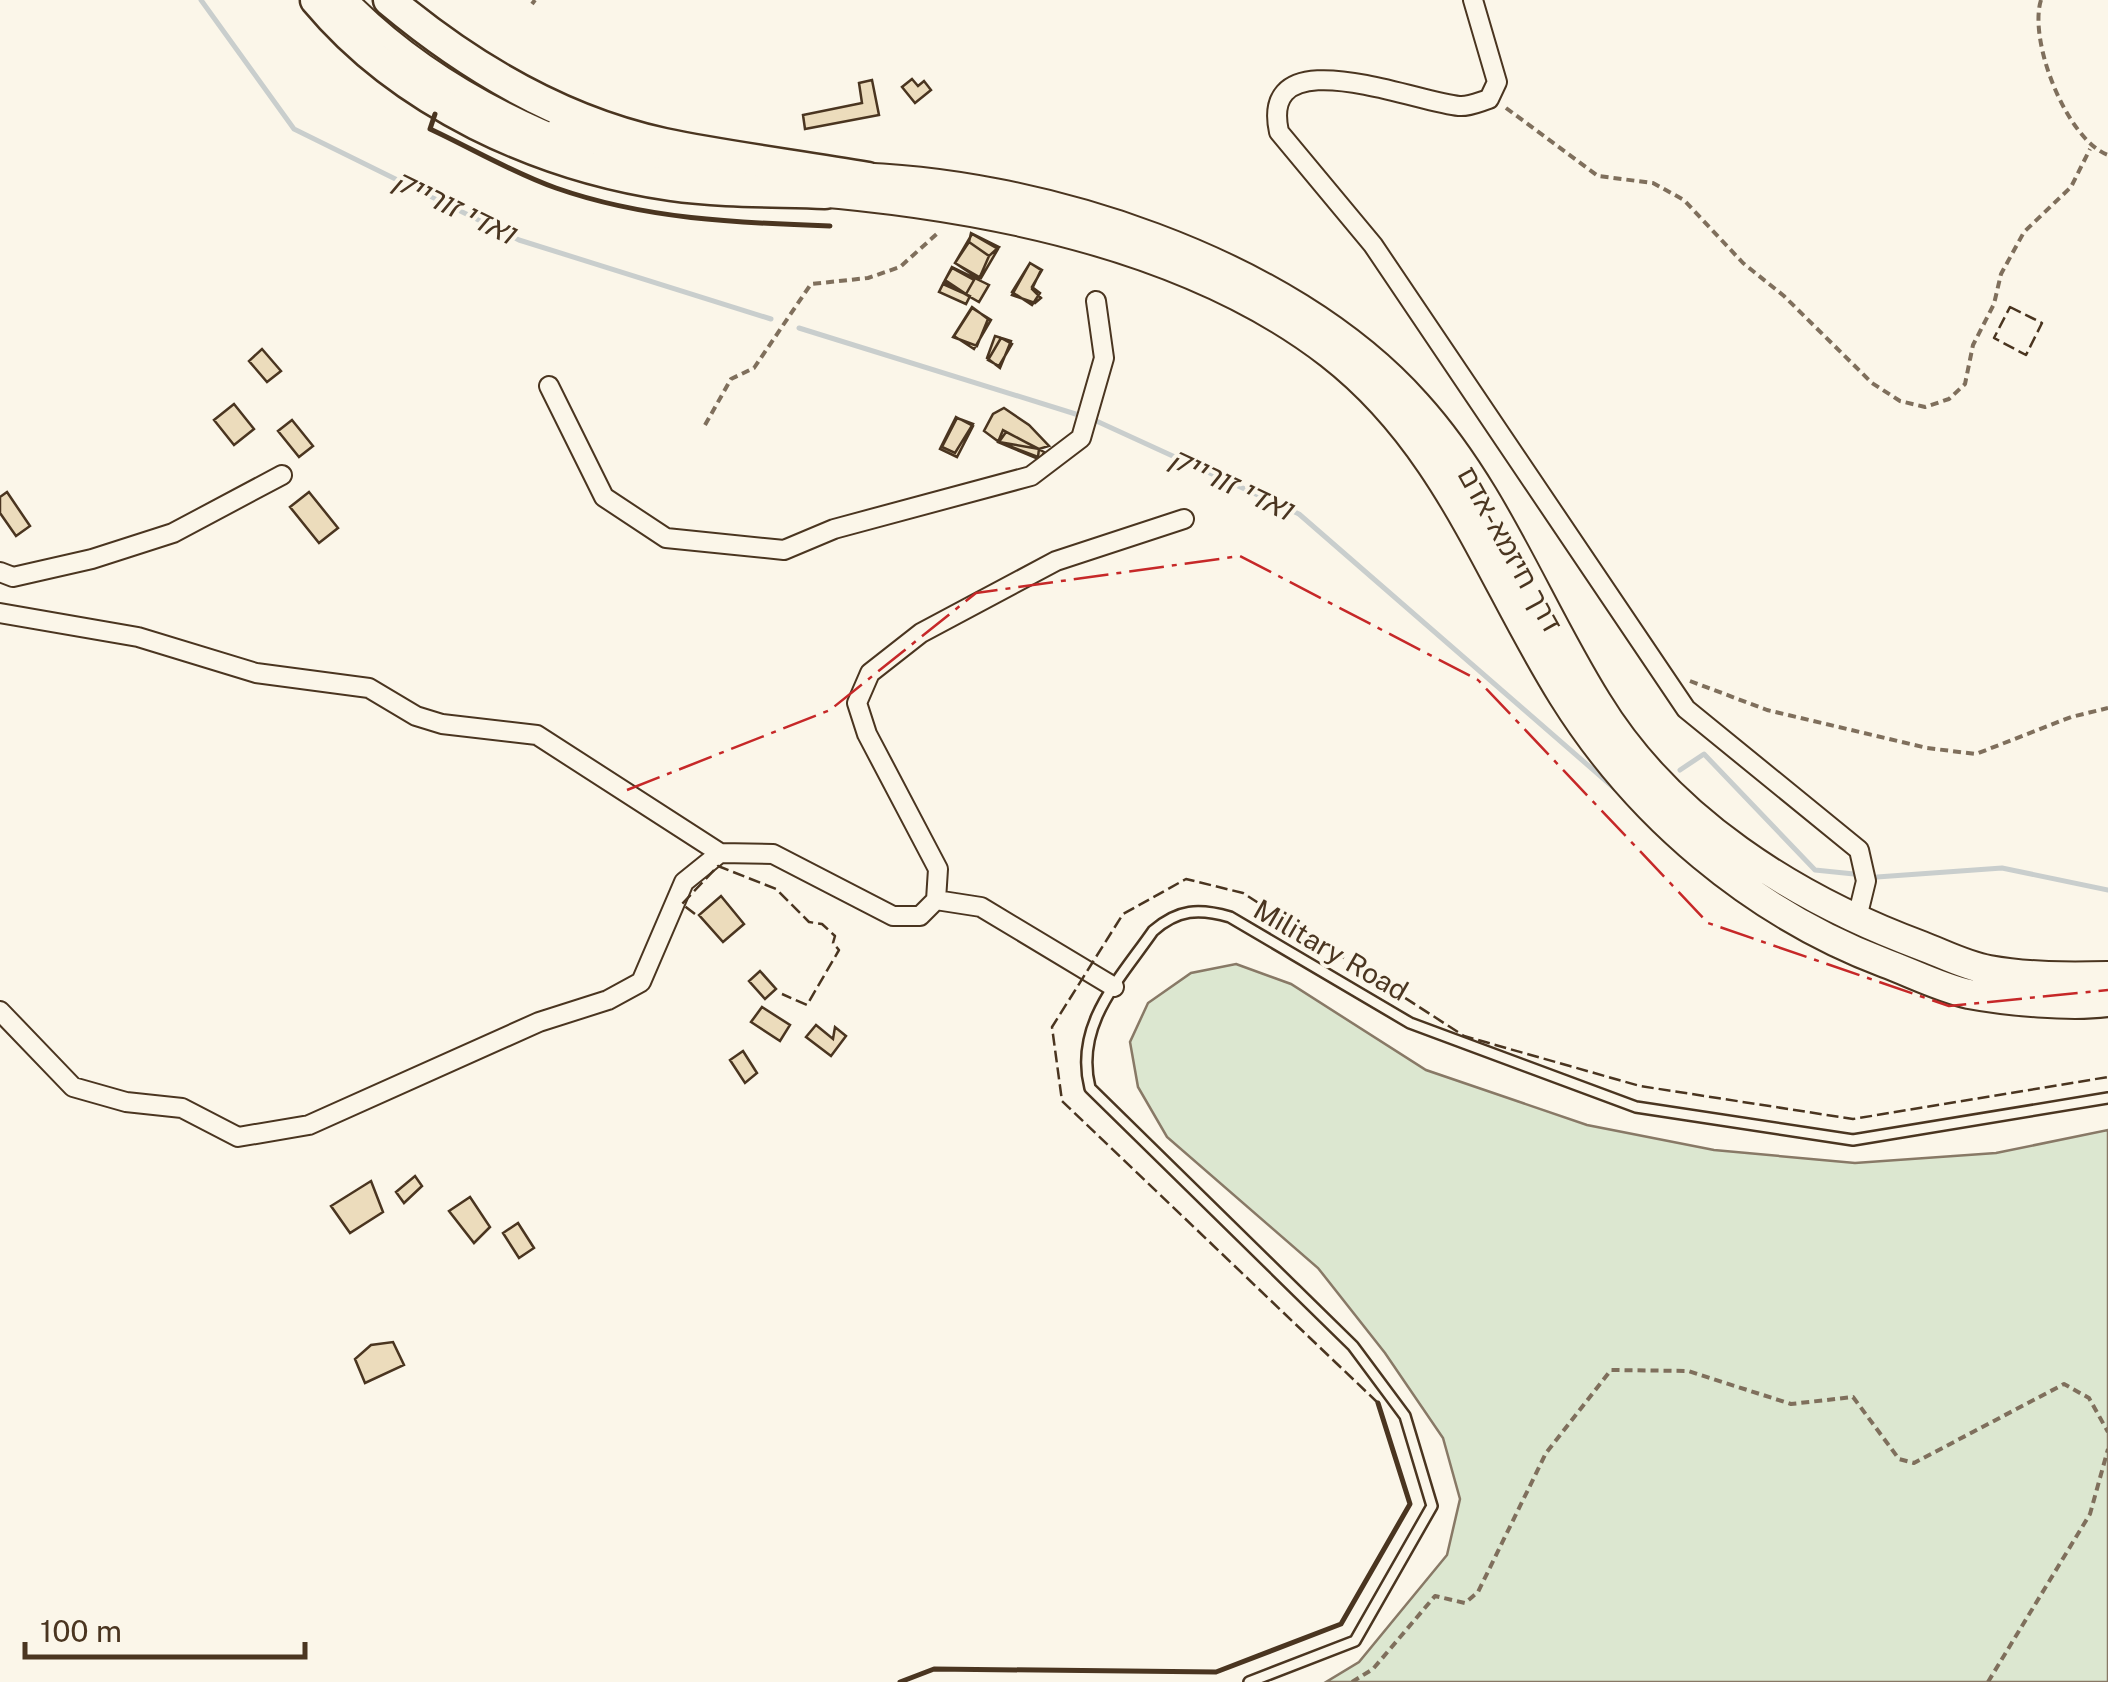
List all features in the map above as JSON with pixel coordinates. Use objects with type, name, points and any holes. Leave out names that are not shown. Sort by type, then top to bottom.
[{"type":"highway","points":[[316,0],[390,69],[452,109],[544,152],[669,185],[824,193]]},
{"type":"highway","points":[[389,0],[467,59],[570,114],[662,143],[868,178]]},
{"type":"main road","name":"דרך חיזמא-אדם","points":[[342,0],[433,76],[538,134],[601,157],[719,185],[968,210],[1040,225],[1160,263],[1252,306],[1332,355],[1397,418],[1478,535],[1562,695],[1614,769],[1682,840],[1762,902],[1848,949],[1968,994],[2108,1002]]},
{"type":"main road","name":"דרך חיזמא-אדם","points":[[362,0],[404,37],[472,84],[590,138],[721,170],[868,178],[977,190],[1078,214],[1174,247],[1266,288],[1366,353],[1416,404],[1459,458],[1622,742],[1695,816],[1741,853],[1856,922],[1985,970],[2108,976]]},
{"type":"street","points":[[1474,0],[1498,82],[1489,99],[1464,107],[1329,80],[1300,82],[1282,94],[1274,110],[1279,132],[1374,245],[1686,708],[1730,748],[1796,796],[1859,850],[1866,881],[1856,922]]},
{"type":"street","points":[[549,386],[604,497],[666,538],[784,550],[834,529],[1031,476],[1081,438],[1104,358],[1096,301]]},
{"type":"street","points":[[0,572],[12,576],[92,559],[173,533],[282,475]]},
{"type":"street","points":[[0,613],[138,638],[256,674],[368,688],[416,716],[442,724],[538,735],[720,853],[773,854],[893,916],[920,916],[936,900],[938,869],[867,734],[858,703],[870,673],[921,633],[1056,561],[1184,519]]},
{"type":"street","points":[[0,1012],[73,1087],[126,1102],[182,1108],[238,1136],[310,1125],[539,1022],[608,1000],[641,982],[684,882],[720,853]]},
{"type":"street","points":[[936,900],[981,907],[1114,987]]},
{"type":"lane","name":"Military Road","points":[[1249,1682],[1355,1641],[1432,1506],[1405,1416],[1353,1346],[1090,1088],[1085,1042],[1114,987],[1153,931],[1181,912],[1198,910],[1230,918],[1410,1023],[1636,1106],[1853,1140],[2108,1098]]},
{"type":"path","points":[[2041,0],[2036,15],[2046,66],[2090,148],[2108,155]]},
{"type":"path","points":[[1489,99],[1545,133],[1598,176],[1653,183],[1684,200],[1742,263],[1784,296],[1872,383],[1900,401],[1925,406],[1949,399],[1965,384],[1973,345],[2024,232],[2071,187],[2090,148]]},
{"type":"path","points":[[705,425],[731,379],[754,368],[811,284],[868,278],[900,267],[941,230]]},
{"type":"path","points":[[1654,664],[1767,710],[1927,748],[1976,754],[2071,717],[2108,708]]},
{"type":"path","points":[[1352,1682],[1373,1669],[1435,1596],[1465,1602],[1478,1592],[1546,1452],[1611,1370],[1688,1371],[1791,1404],[1853,1397],[1899,1459],[1914,1463],[2064,1384],[2089,1398],[2108,1432]]},
{"type":"path","points":[[1988,1682],[2090,1514],[2108,1449]]},
{"type":"green space","points":[[1236,964],[1291,984],[1426,1070],[1587,1125],[1714,1150],[1855,1163],[1996,1153],[2108,1130],[2108,1682],[1326,1682],[1359,1662],[1447,1555],[1460,1499],[1443,1438],[1385,1353],[1318,1268],[1167,1137],[1138,1087],[1130,1042],[1148,1003],[1191,973]]},
{"type":"building","points":[[912,79],[918,86],[924,81],[931,90],[915,103],[902,87]]},
{"type":"building","points":[[872,80],[879,115],[805,129],[803,115],[862,103],[859,83]]},
{"type":"building","points":[[971,233],[999,247],[989,256],[969,242]]},
{"type":"building","points":[[972,234],[998,249],[981,278],[955,263]]},
{"type":"building","points":[[969,242],[989,256],[979,279],[955,263]]},
{"type":"building","points":[[1030,263],[1042,270],[1032,287],[1040,293],[1032,305],[1012,292]]},
{"type":"building","points":[[1030,263],[1041,270],[1032,289],[1041,298],[1035,303],[1012,295]]},
{"type":"building","points":[[952,267],[989,285],[979,302],[944,282]]},
{"type":"building","points":[[952,268],[974,280],[966,294],[945,280]]},
{"type":"building","points":[[943,284],[970,296],[966,304],[939,292]]},
{"type":"building","points":[[972,307],[988,319],[977,346],[953,337]]},
{"type":"building","points":[[972,308],[991,320],[974,349],[954,336]]},
{"type":"building","points":[[995,336],[1011,341],[1000,368],[987,358]]},
{"type":"building","points":[[1001,338],[1012,344],[999,366],[988,360]]},
{"type":"building","points":[[262,349],[281,371],[267,382],[249,361]]},
{"type":"building","points":[[234,404],[254,429],[234,445],[214,420]]},
{"type":"building","points":[[1004,408],[1029,425],[1049,446],[1039,449],[999,442],[984,431],[993,414]]},
{"type":"building","points":[[956,417],[973,426],[957,457],[940,449]]},
{"type":"building","points":[[957,418],[973,424],[955,453],[942,447]]},
{"type":"building","points":[[292,420],[313,446],[299,457],[278,431]]},
{"type":"building","points":[[1003,430],[1044,452],[1041,460],[998,442]]},
{"type":"building","points":[[1006,432],[1039,449],[1038,457],[999,442]]},
{"type":"building","points":[[7,492],[30,526],[16,536],[0,513],[0,497]]},
{"type":"building","points":[[309,492],[338,528],[319,543],[290,507]]},
{"type":"building","points":[[721,896],[744,924],[723,942],[699,915]]},
{"type":"building","points":[[760,971],[776,989],[765,999],[749,981]]},
{"type":"building","points":[[762,1007],[790,1025],[780,1041],[751,1022]]},
{"type":"building","points":[[816,1025],[833,1039],[835,1027],[846,1036],[831,1056],[806,1037]]},
{"type":"building","points":[[743,1051],[757,1073],[745,1083],[730,1060]]},
{"type":"building","points":[[415,1176],[422,1186],[404,1203],[396,1192]]},
{"type":"building","points":[[371,1181],[383,1212],[350,1233],[331,1206]]},
{"type":"building","points":[[470,1197],[490,1227],[474,1243],[449,1211]]},
{"type":"building","points":[[518,1223],[534,1248],[519,1258],[503,1233]]},
{"type":"building","points":[[393,1342],[404,1365],[365,1383],[355,1359],[371,1345]]},
{"type":"waterway","name":"ואדי זורייק","points":[[201,0],[294,129],[519,240],[771,319]]},
{"type":"waterway","name":"ואדי זורייק","points":[[799,328],[1082,416]]},
{"type":"waterway","name":"ואדי זורייק","points":[[1092,419],[1299,514],[1621,794]]},
{"type":"waterway","name":"ואדי זורייק","points":[[1680,770],[1704,754],[1815,870],[1854,874]]},
{"type":"waterway","name":"ואדי זורייק","points":[[1877,877],[2002,868],[2108,890]]},
{"type":"fence","points":[[2010,307],[2042,323],[2026,355],[1994,338],[2010,307]]},
{"type":"fence","points":[[695,914],[682,904],[718,866],[776,889],[809,922],[822,924],[835,936],[833,943],[839,950],[807,1005],[782,994]]},
{"type":"fence","points":[[1378,1403],[1062,1101],[1052,1027],[1123,914],[1186,879],[1243,893],[1464,1036],[1640,1086],[1853,1119],[2108,1077]]},
{"type":"wall","points":[[435,114],[430,129],[524,175],[589,198],[691,217],[830,226]]},
{"type":"wall","points":[[900,1682],[934,1669],[1216,1672],[1341,1624],[1410,1504],[1378,1403]]},
{"type":"power","points":[[627,790],[830,710],[976,593],[1240,556],[1478,680],[1708,923],[1949,1006],[2108,990]]}]
